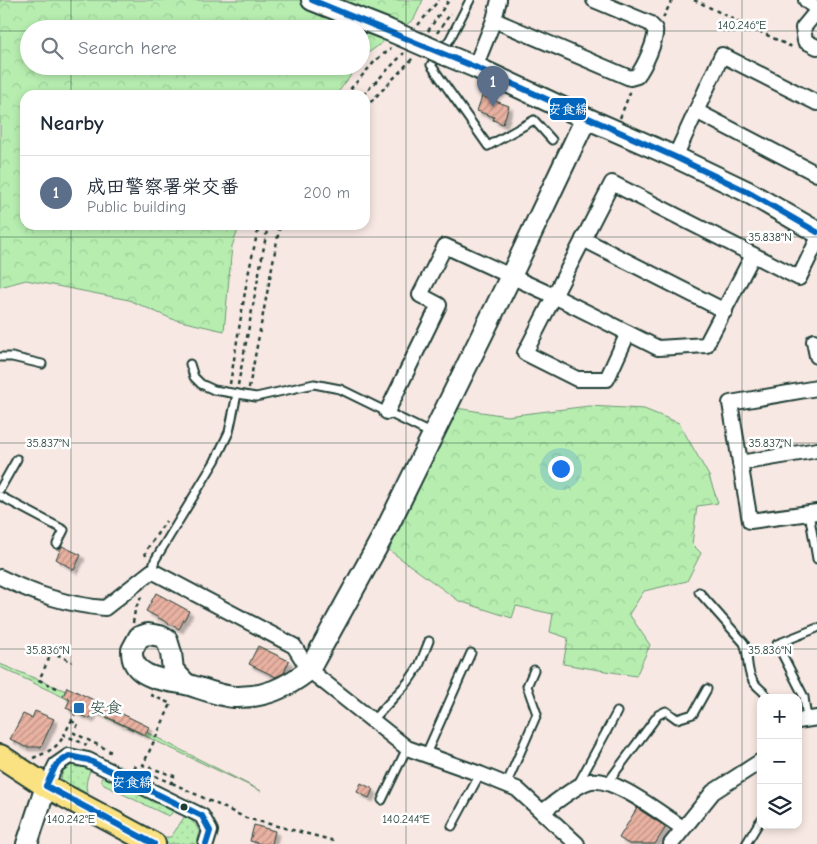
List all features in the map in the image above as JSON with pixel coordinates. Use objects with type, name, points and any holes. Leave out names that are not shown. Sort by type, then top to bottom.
[{"type":"main road","points":[[0,756],[46,786],[154,844]]},
{"type":"street","points":[[312,0],[363,20]]},
{"type":"street","points":[[475,67],[494,20],[499,0]]},
{"type":"street","points":[[494,20],[630,78],[637,76],[641,71],[656,33],[655,29],[649,23],[594,0]]},
{"type":"street","points":[[806,0],[817,10],[803,28],[805,41],[817,47]]},
{"type":"street","points":[[370,23],[475,67],[675,157],[746,191],[817,232]]},
{"type":"street","points":[[675,157],[722,55],[817,103]]},
{"type":"street","points":[[696,111],[817,174]]},
{"type":"street","points":[[186,684],[173,670],[167,640],[160,636],[148,634],[139,637],[132,650],[134,662],[143,673],[233,697],[266,694],[292,684],[309,670],[384,534],[586,118]]},
{"type":"street","points":[[628,333],[607,380],[577,379],[525,353],[612,183],[799,278],[817,241]]},
{"type":"street","points":[[583,239],[725,311]]},
{"type":"street","points":[[386,412],[439,305],[420,295],[445,246],[554,296],[658,348],[706,345],[753,255]]},
{"type":"street","points":[[814,341],[817,356]]},
{"type":"street","points":[[813,512],[750,521],[730,402],[817,388]]},
{"type":"street","points":[[740,463],[817,450]]},
{"type":"street","points":[[0,577],[55,600],[81,606],[105,608],[152,572],[294,646],[309,670],[407,748],[480,774],[517,790],[577,844]]},
{"type":"street","points":[[27,844],[46,786],[56,765],[69,756],[88,760],[202,816],[210,831],[206,844]]},
{"type":"street","points":[[671,844],[712,792],[757,764]]},
{"type":"street","points":[[542,812],[590,781],[608,782],[616,785],[683,828]]},
{"type":"lane","points":[[470,0],[450,39],[431,65],[488,146],[534,120],[552,140]]},
{"type":"lane","points":[[0,357],[12,357],[42,364]]},
{"type":"lane","points":[[190,364],[194,377],[201,384],[214,390],[256,397],[314,384],[340,389],[433,435]]},
{"type":"lane","points":[[152,572],[155,560],[215,461],[229,432],[237,394]]},
{"type":"lane","points":[[0,489],[17,459]]},
{"type":"lane","points":[[0,496],[64,530],[57,544]]},
{"type":"lane","points":[[813,512],[817,559]]},
{"type":"lane","points":[[699,592],[744,643],[748,651],[752,681],[764,694]]},
{"type":"lane","points":[[807,719],[804,696],[777,644],[817,628]]},
{"type":"lane","points":[[373,720],[408,682],[419,666],[429,641]]},
{"type":"lane","points":[[426,754],[471,653]]},
{"type":"lane","points":[[506,785],[537,714],[527,686],[534,670]]},
{"type":"lane","points":[[608,782],[658,715],[666,711],[678,719],[693,714],[707,689]]},
{"type":"lane","points":[[575,789],[617,712]]},
{"type":"lane","points":[[382,800],[407,748]]},
{"type":"lane","points":[[452,826],[480,774]]},
{"type":"lane","points":[[746,844],[757,826]]},
{"type":"path","points":[[656,33],[672,0]]},
{"type":"path","points":[[694,0],[800,51]]},
{"type":"path","points":[[706,5],[709,0]]},
{"type":"path","points":[[616,130],[637,76]]},
{"type":"path","points":[[228,393],[247,280],[258,230]]},
{"type":"path","points":[[237,394],[267,230]]},
{"type":"path","points":[[152,572],[145,552],[167,520]]},
{"type":"path","points":[[139,637],[133,626],[135,610],[142,595]]},
{"type":"path","points":[[57,688],[39,680],[52,652],[72,662]]},
{"type":"path","points":[[171,704],[143,765],[174,776]]},
{"type":"path","points":[[67,728],[76,712]]},
{"type":"path","points":[[71,721],[78,724],[74,733],[110,750],[108,755]]},
{"type":"path","points":[[27,760],[46,753],[60,743],[64,735]]},
{"type":"path","points":[[171,783],[246,818],[331,840],[336,844]]},
{"type":"green space","points":[[0,0],[423,0],[414,19],[370,52],[370,20],[20,20],[20,75],[351,75],[340,90],[20,90],[20,230],[238,230],[232,246],[224,331],[172,319],[129,300],[26,280],[0,287]]},
{"type":"green space","points":[[589,406],[644,409],[679,423],[709,476],[718,503],[697,506],[692,544],[701,553],[687,581],[644,591],[629,614],[650,645],[636,676],[563,664],[568,638],[550,632],[553,614],[516,606],[512,618],[459,601],[389,550],[456,408],[507,416]]},
{"type":"green space","points":[[0,664],[66,691],[261,791],[0,667]]},
{"type":"green space","points":[[73,765],[84,765],[91,768],[86,787],[90,798],[163,837],[171,837],[185,816],[197,828],[199,835],[196,844],[170,844],[76,795],[65,785],[61,778],[65,769]]},
{"type":"green space","points":[[103,775],[174,811],[169,816],[104,785],[101,780]]},
{"type":"building","points":[[482,96],[509,106],[503,124],[493,120],[494,117],[477,111]]},
{"type":"building","points":[[62,546],[81,555],[74,570],[56,559]]},
{"type":"building","points":[[156,593],[189,611],[179,629],[146,611]]},
{"type":"building","points":[[258,646],[289,661],[284,673],[276,677],[249,664]]},
{"type":"building","points":[[67,687],[149,727],[145,735],[94,711],[90,719],[66,708],[70,699],[63,696]]},
{"type":"building","points":[[35,711],[54,719],[41,747],[25,747],[10,739],[23,714],[32,718]]},
{"type":"building","points":[[361,783],[373,789],[369,798],[357,792]]},
{"type":"building","points":[[637,808],[666,827],[655,844],[629,844],[619,838]]},
{"type":"building","points":[[254,825],[275,831],[272,844],[250,841]]},
{"type":"transit line","name":"安食線","points":[[312,0],[361,20]]},
{"type":"transit line","name":"安食線","points":[[370,24],[475,67],[675,157],[746,191],[817,232]]},
{"type":"transit line","name":"安食線","points":[[46,786],[56,765],[69,756],[88,760],[202,816],[210,831],[206,844]]},
{"type":"transit line","name":"安食線","points":[[46,786],[154,844]]},
{"type":"place","name":"成田警察署栄交番","points":[[493,107]]},
{"type":"place","name":"安食","points":[[79,708]]}]
